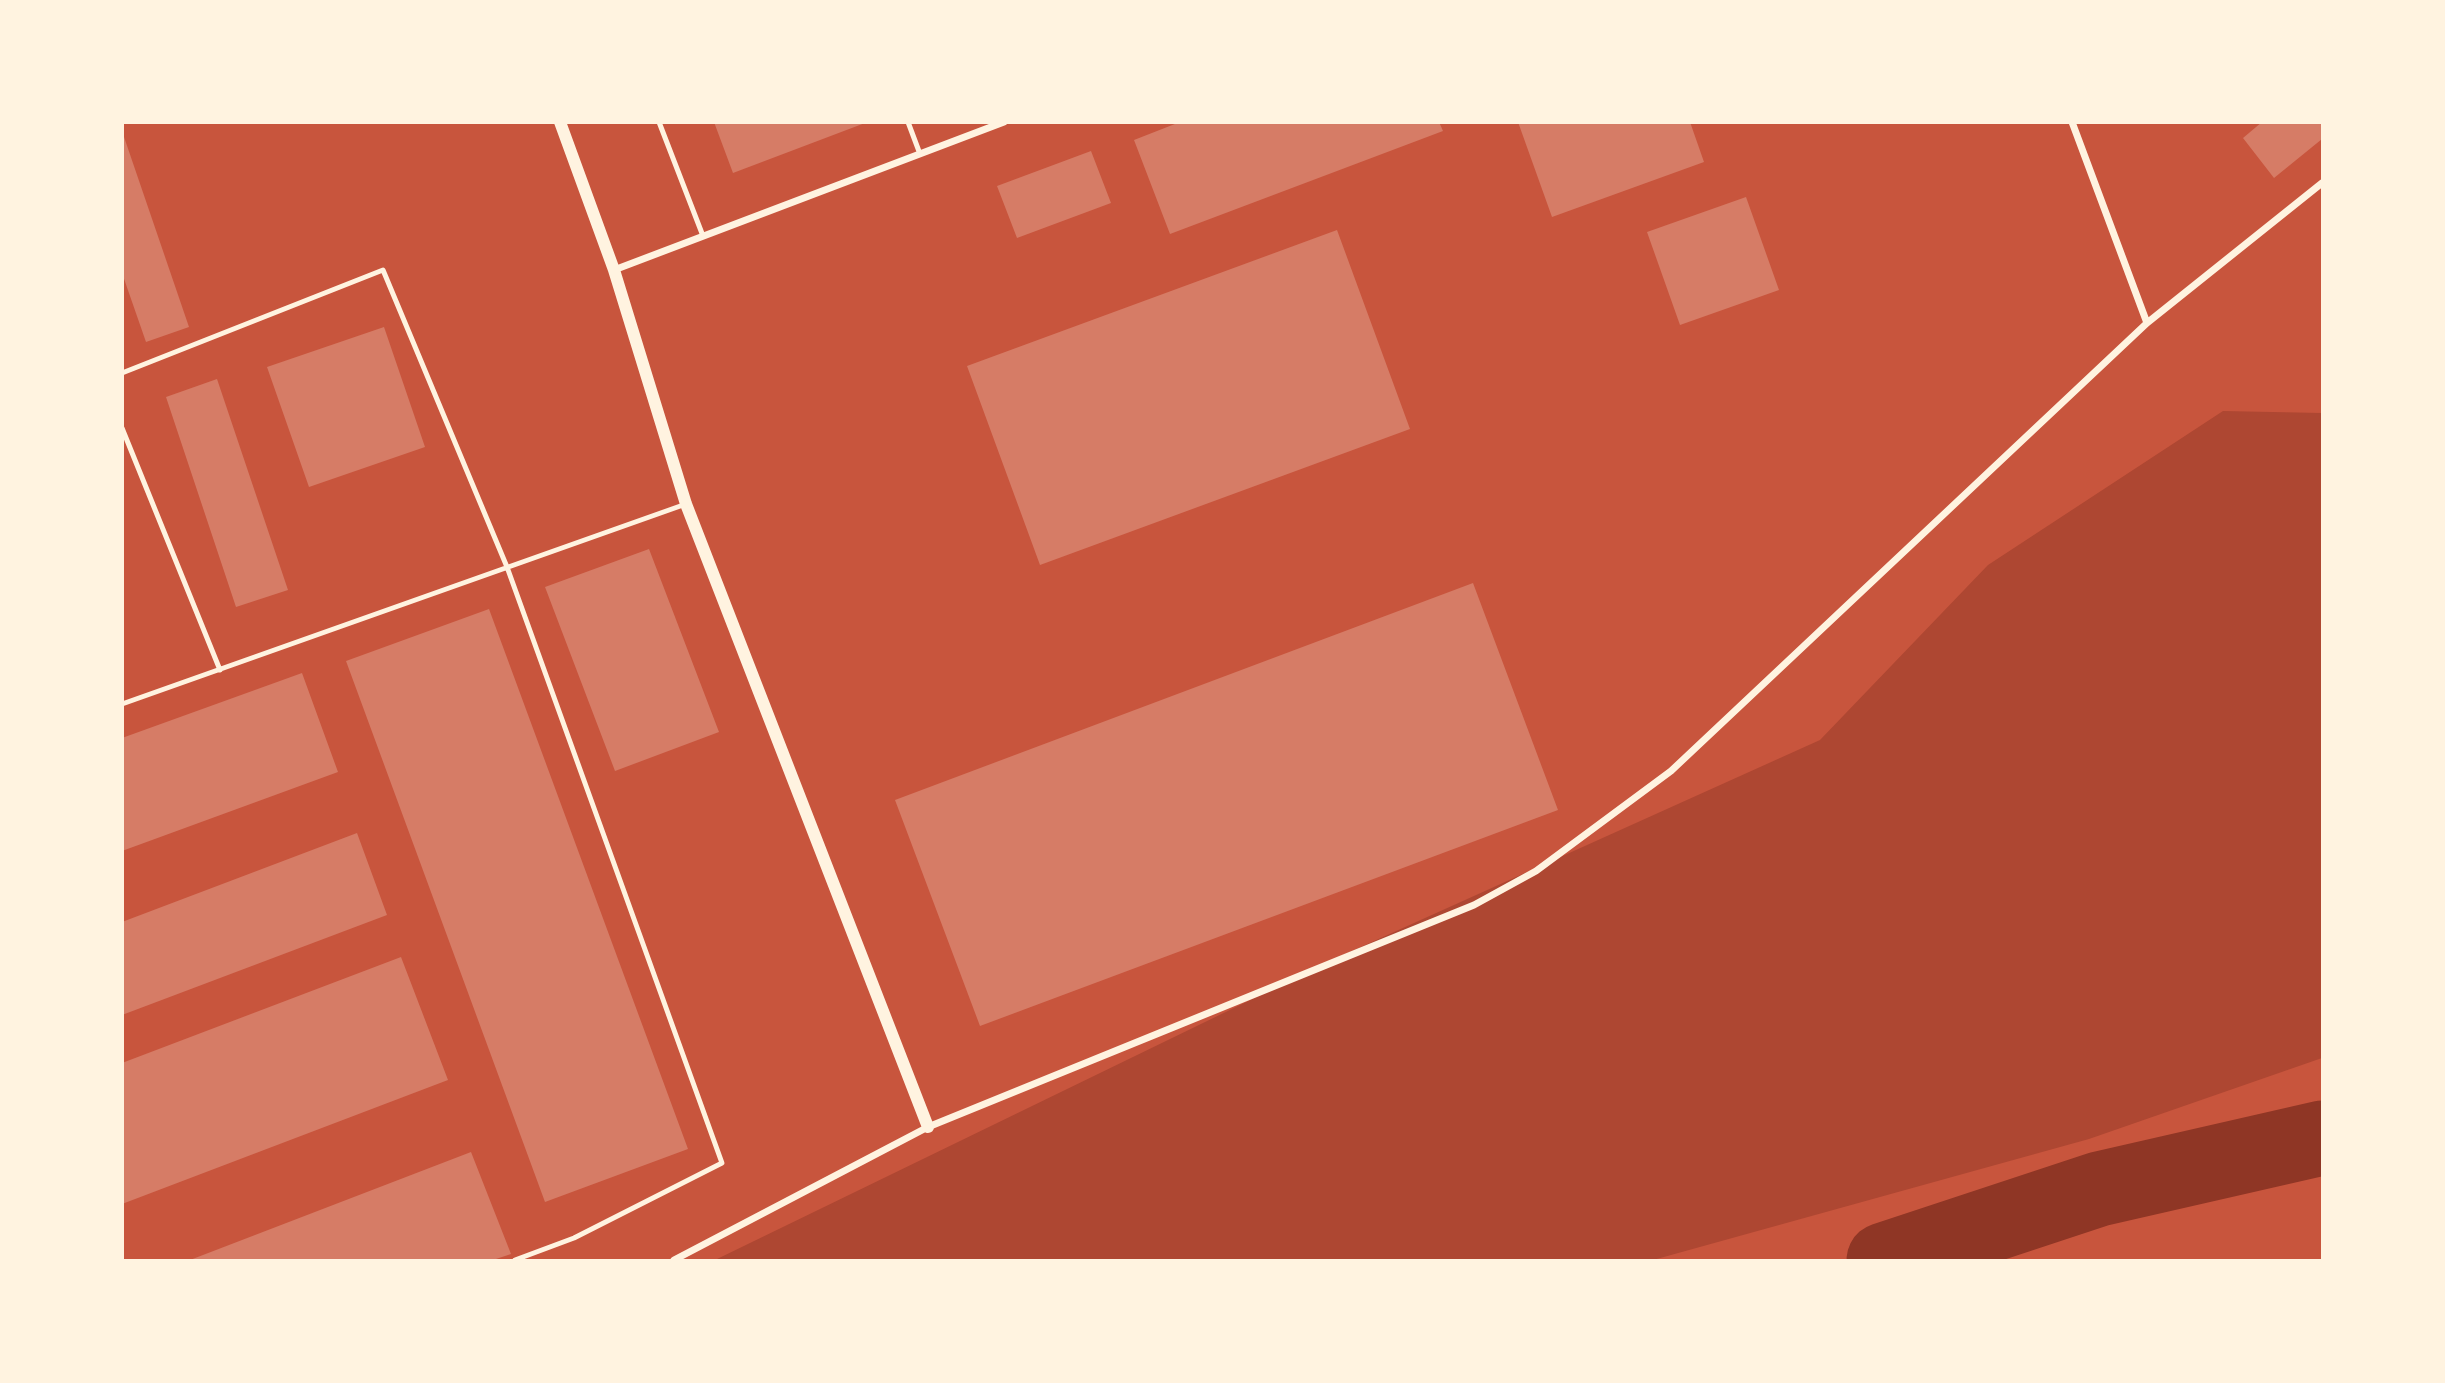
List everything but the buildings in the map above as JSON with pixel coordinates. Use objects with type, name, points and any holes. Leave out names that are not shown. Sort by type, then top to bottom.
[{"type":"street","points":[[560,122],[614,270],[687,503],[928,1127]]},
{"type":"street","points":[[614,270],[1004,122]]},
{"type":"street","points":[[2072,122],[2147,323]]},
{"type":"street","points":[[674,1261],[928,1127],[1474,905],[1536,871],[1671,771],[2147,323],[2322,183]]},
{"type":"lane","points":[[659,122],[703,236]]},
{"type":"lane","points":[[908,122],[920,154]]},
{"type":"lane","points":[[122,373],[383,270],[507,567],[722,1163],[574,1238],[515,1261]]},
{"type":"lane","points":[[122,428],[220,670]]},
{"type":"lane","points":[[122,705],[687,503]]},
{"type":"shaded area","points":[[2223,411],[2322,413],[2322,1058],[2089,1139],[1653,1260],[715,1260],[1343,955],[1820,740],[1988,565]]},
{"type":"waterway","points":[[1884,1260],[2099,1189],[2322,1138]]}]
